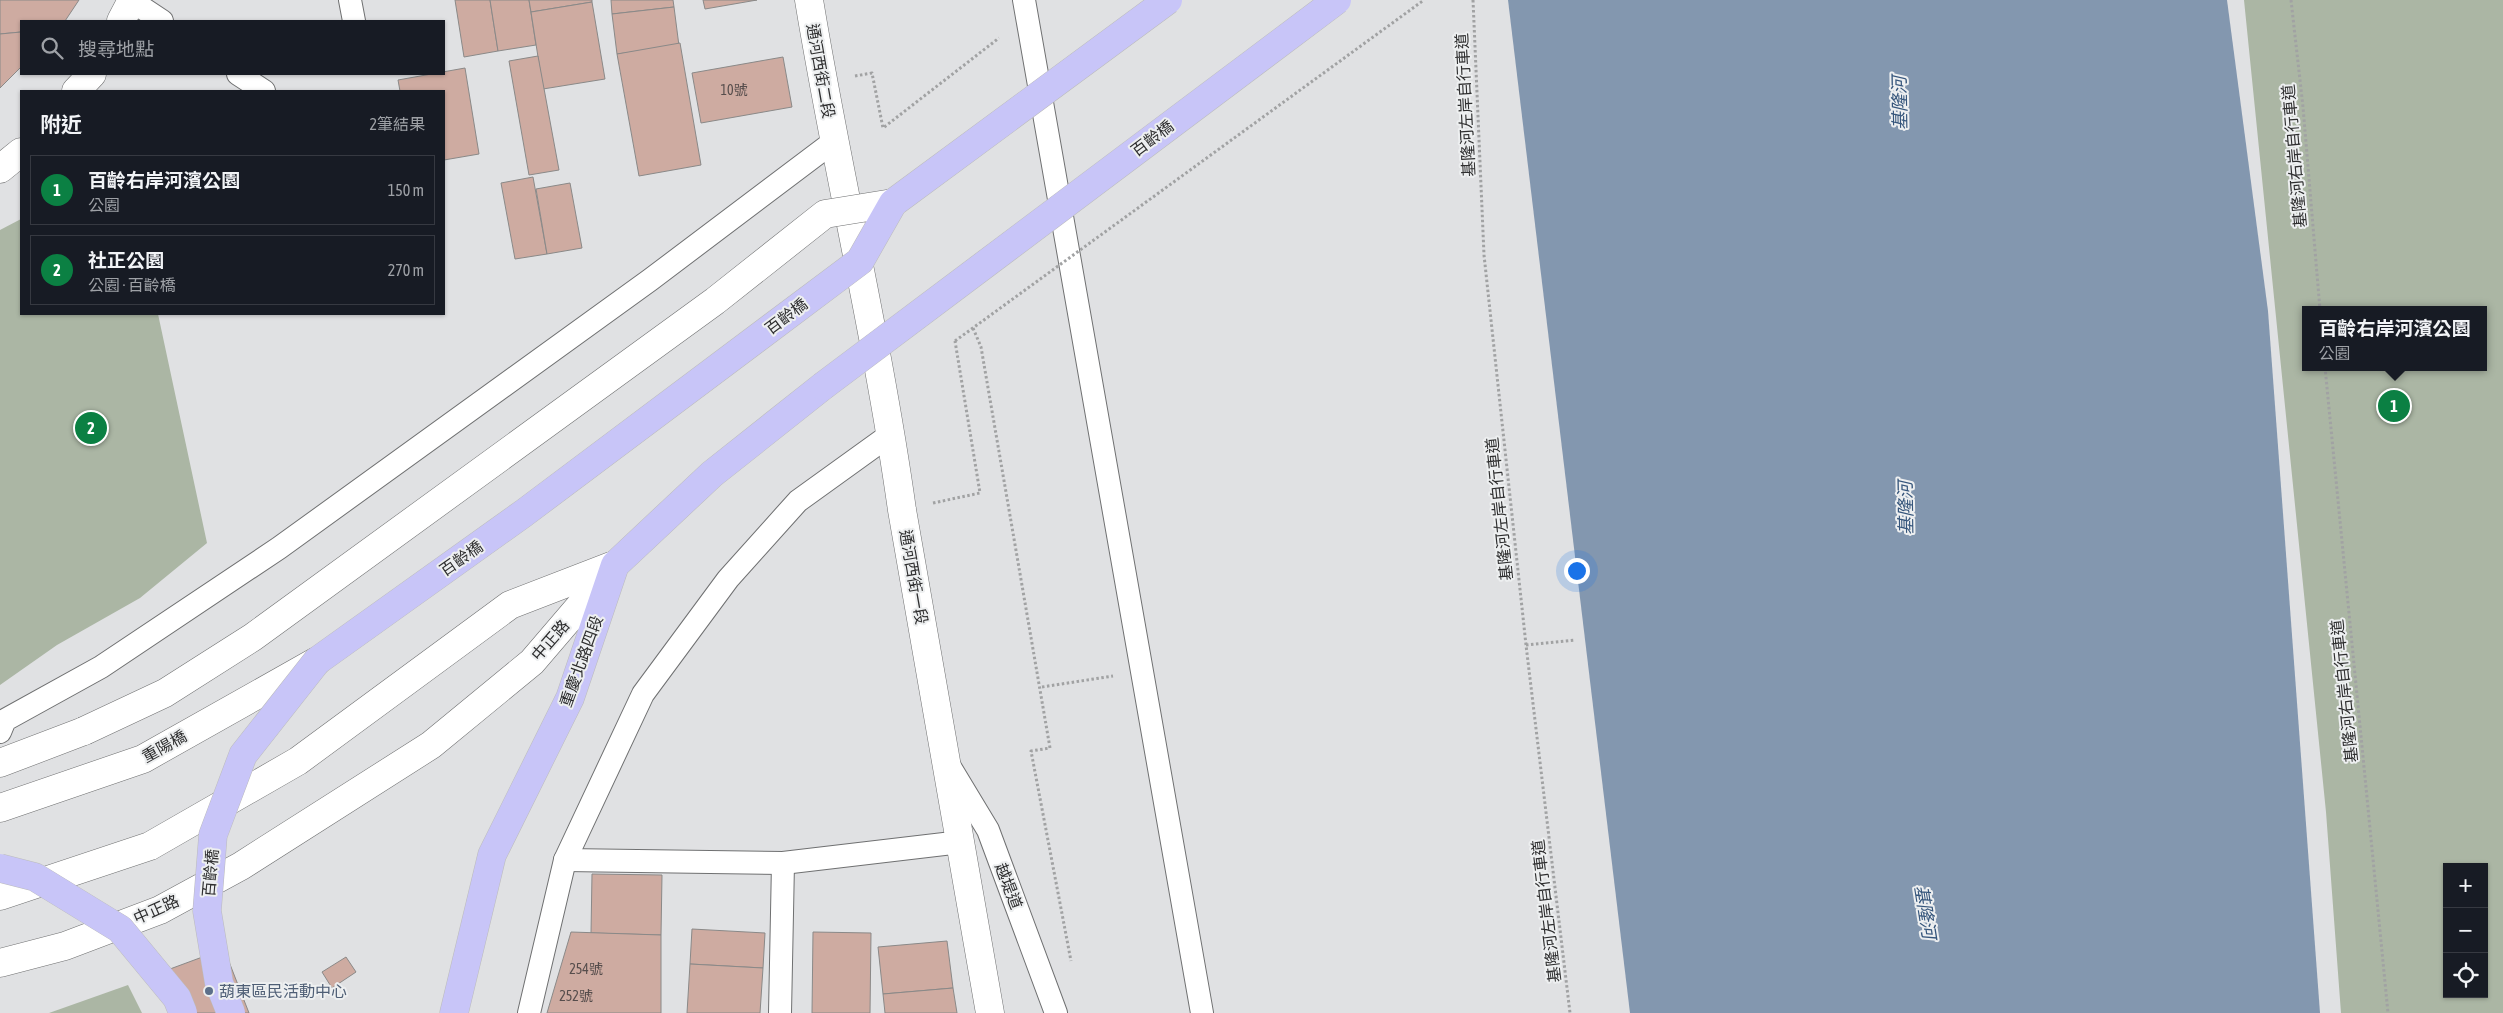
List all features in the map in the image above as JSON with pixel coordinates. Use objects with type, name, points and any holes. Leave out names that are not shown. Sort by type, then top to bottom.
[{"type":"main road","name":"百齡橋","points":[[231,1013],[219,984],[207,911],[213,834],[243,755],[317,660],[524,513],[860,261],[893,203],[1168,0]]},
{"type":"main road","name":"百齡橋","points":[[823,386],[1337,0]]},
{"type":"main road","name":"重慶北路四段","points":[[454,1013],[492,855],[570,698],[615,565],[712,474],[823,386]]},
{"type":"main road","points":[[0,868],[35,877],[120,929],[177,998],[184,1013]]},
{"type":"street","points":[[122,20],[132,0]]},
{"type":"street","name":"通河西街二段","points":[[809,0],[833,142]]},
{"type":"street","points":[[77,90],[91,75]]},
{"type":"street","name":"通河西街一段","points":[[833,142],[891,434],[902,510],[948,764],[990,1013]]},
{"type":"street","points":[[0,170],[20,153]]},
{"type":"street","name":"百齡橋","points":[[0,763],[84,731],[165,693],[253,637],[715,301],[825,214],[893,203]]},
{"type":"street","points":[[0,896],[150,846],[298,761],[510,605],[615,565]]},
{"type":"street","name":"中正路","points":[[0,963],[65,946],[160,910],[240,866],[431,745],[532,662],[615,565]]},
{"type":"street","name":"重陽橋","points":[[0,808],[143,759],[317,660]]},
{"type":"lane","points":[[132,0],[161,20]]},
{"type":"lane","points":[[350,0],[354,20]]},
{"type":"lane","points":[[1024,0],[1202,1013]]},
{"type":"lane","points":[[240,75],[262,90]]},
{"type":"lane","points":[[0,732],[5,720],[101,667],[280,548],[650,280],[833,142]]},
{"type":"lane","points":[[529,1013],[565,860],[643,694],[728,579],[798,501],[891,434]]},
{"type":"lane","name":"越堤道","points":[[948,764],[988,830],[1056,1013]]},
{"type":"lane","points":[[565,860],[783,863],[961,842]]},
{"type":"lane","points":[[780,1013],[783,863]]},
{"type":"path","points":[[902,510],[980,493],[955,341],[1424,0]]},
{"type":"path","name":"基隆河左岸自行車道","points":[[1473,0],[1484,255],[1526,645],[1570,1013]]},
{"type":"path","name":"基隆河右岸自行車道","points":[[2291,0],[2304,108],[2320,306]]},
{"type":"path","points":[[872,73],[883,128],[1003,36]]},
{"type":"path","points":[[973,328],[981,347],[1042,687],[1050,748],[1031,752],[1072,965]]},
{"type":"path","name":"基隆河右岸自行車道","points":[[2325,371],[2388,1013]]},
{"type":"path","points":[[1526,645],[1575,640]]},
{"type":"path","points":[[1042,687],[1143,672]]},
{"type":"green space","points":[[2244,0],[2503,0],[2503,1013],[2341,1013],[2326,812]]},
{"type":"green space","points":[[20,220],[20,315],[158,315],[207,543],[140,598],[57,645],[0,685],[0,230]]},
{"type":"green space","points":[[128,985],[142,1013],[49,1013]]},
{"type":"water","name":"基隆河","points":[[1508,0],[2227,0],[2268,311],[2320,1013],[1630,1013]]},
{"type":"building","points":[[0,0],[79,0],[66,20],[20,20],[20,32],[0,34]]},
{"type":"building","points":[[455,0],[490,0],[498,51],[464,57]]},
{"type":"building","points":[[490,0],[529,0],[536,45],[498,51]]},
{"type":"building","points":[[529,0],[592,0],[592,2],[531,12]]},
{"type":"building","points":[[611,0],[673,0],[674,7],[612,14]]},
{"type":"building","points":[[703,0],[757,0],[705,9]]},
{"type":"building","points":[[592,2],[605,79],[543,89],[531,12]]},
{"type":"building","points":[[674,7],[679,46],[617,54],[612,14]]},
{"type":"building","points":[[20,32],[20,68],[0,88],[0,34]]},
{"type":"building","points":[[680,43],[701,165],[639,176],[617,54]]},
{"type":"building","points":[[538,56],[559,170],[529,175],[509,61]]},
{"type":"building","points":[[783,57],[792,107],[701,123],[692,73]]},
{"type":"building","points":[[465,68],[479,154],[445,160],[445,90],[400,90],[398,80],[426,75],[445,75],[445,72]]},
{"type":"building","points":[[533,177],[547,254],[515,259],[501,183]]},
{"type":"building","points":[[570,183],[582,248],[547,254],[536,189]]},
{"type":"building","points":[[592,874],[662,875],[661,935],[591,933]]},
{"type":"building","points":[[692,929],[765,933],[763,968],[690,964]]},
{"type":"building","points":[[571,932],[661,935],[661,1013],[547,1013]]},
{"type":"building","points":[[813,932],[871,933],[870,1013],[812,1013]]},
{"type":"building","points":[[947,941],[953,988],[883,994],[878,947]]},
{"type":"building","name":"葫東區民活動中心","points":[[224,949],[249,1013],[187,1013],[170,969]]},
{"type":"building","points":[[346,957],[356,972],[332,988],[322,972]]},
{"type":"building","points":[[690,964],[763,968],[760,1013],[687,1013]]},
{"type":"building","points":[[953,988],[957,1013],[885,1013],[883,994]]},
{"type":"place","name":"百齡右岸河濱公園","points":[[2394,406]]},
{"type":"place","name":"社正公園","points":[[91,428]]},
{"type":"place","name":"葫東區民活動中心","points":[[209,991]]}]
